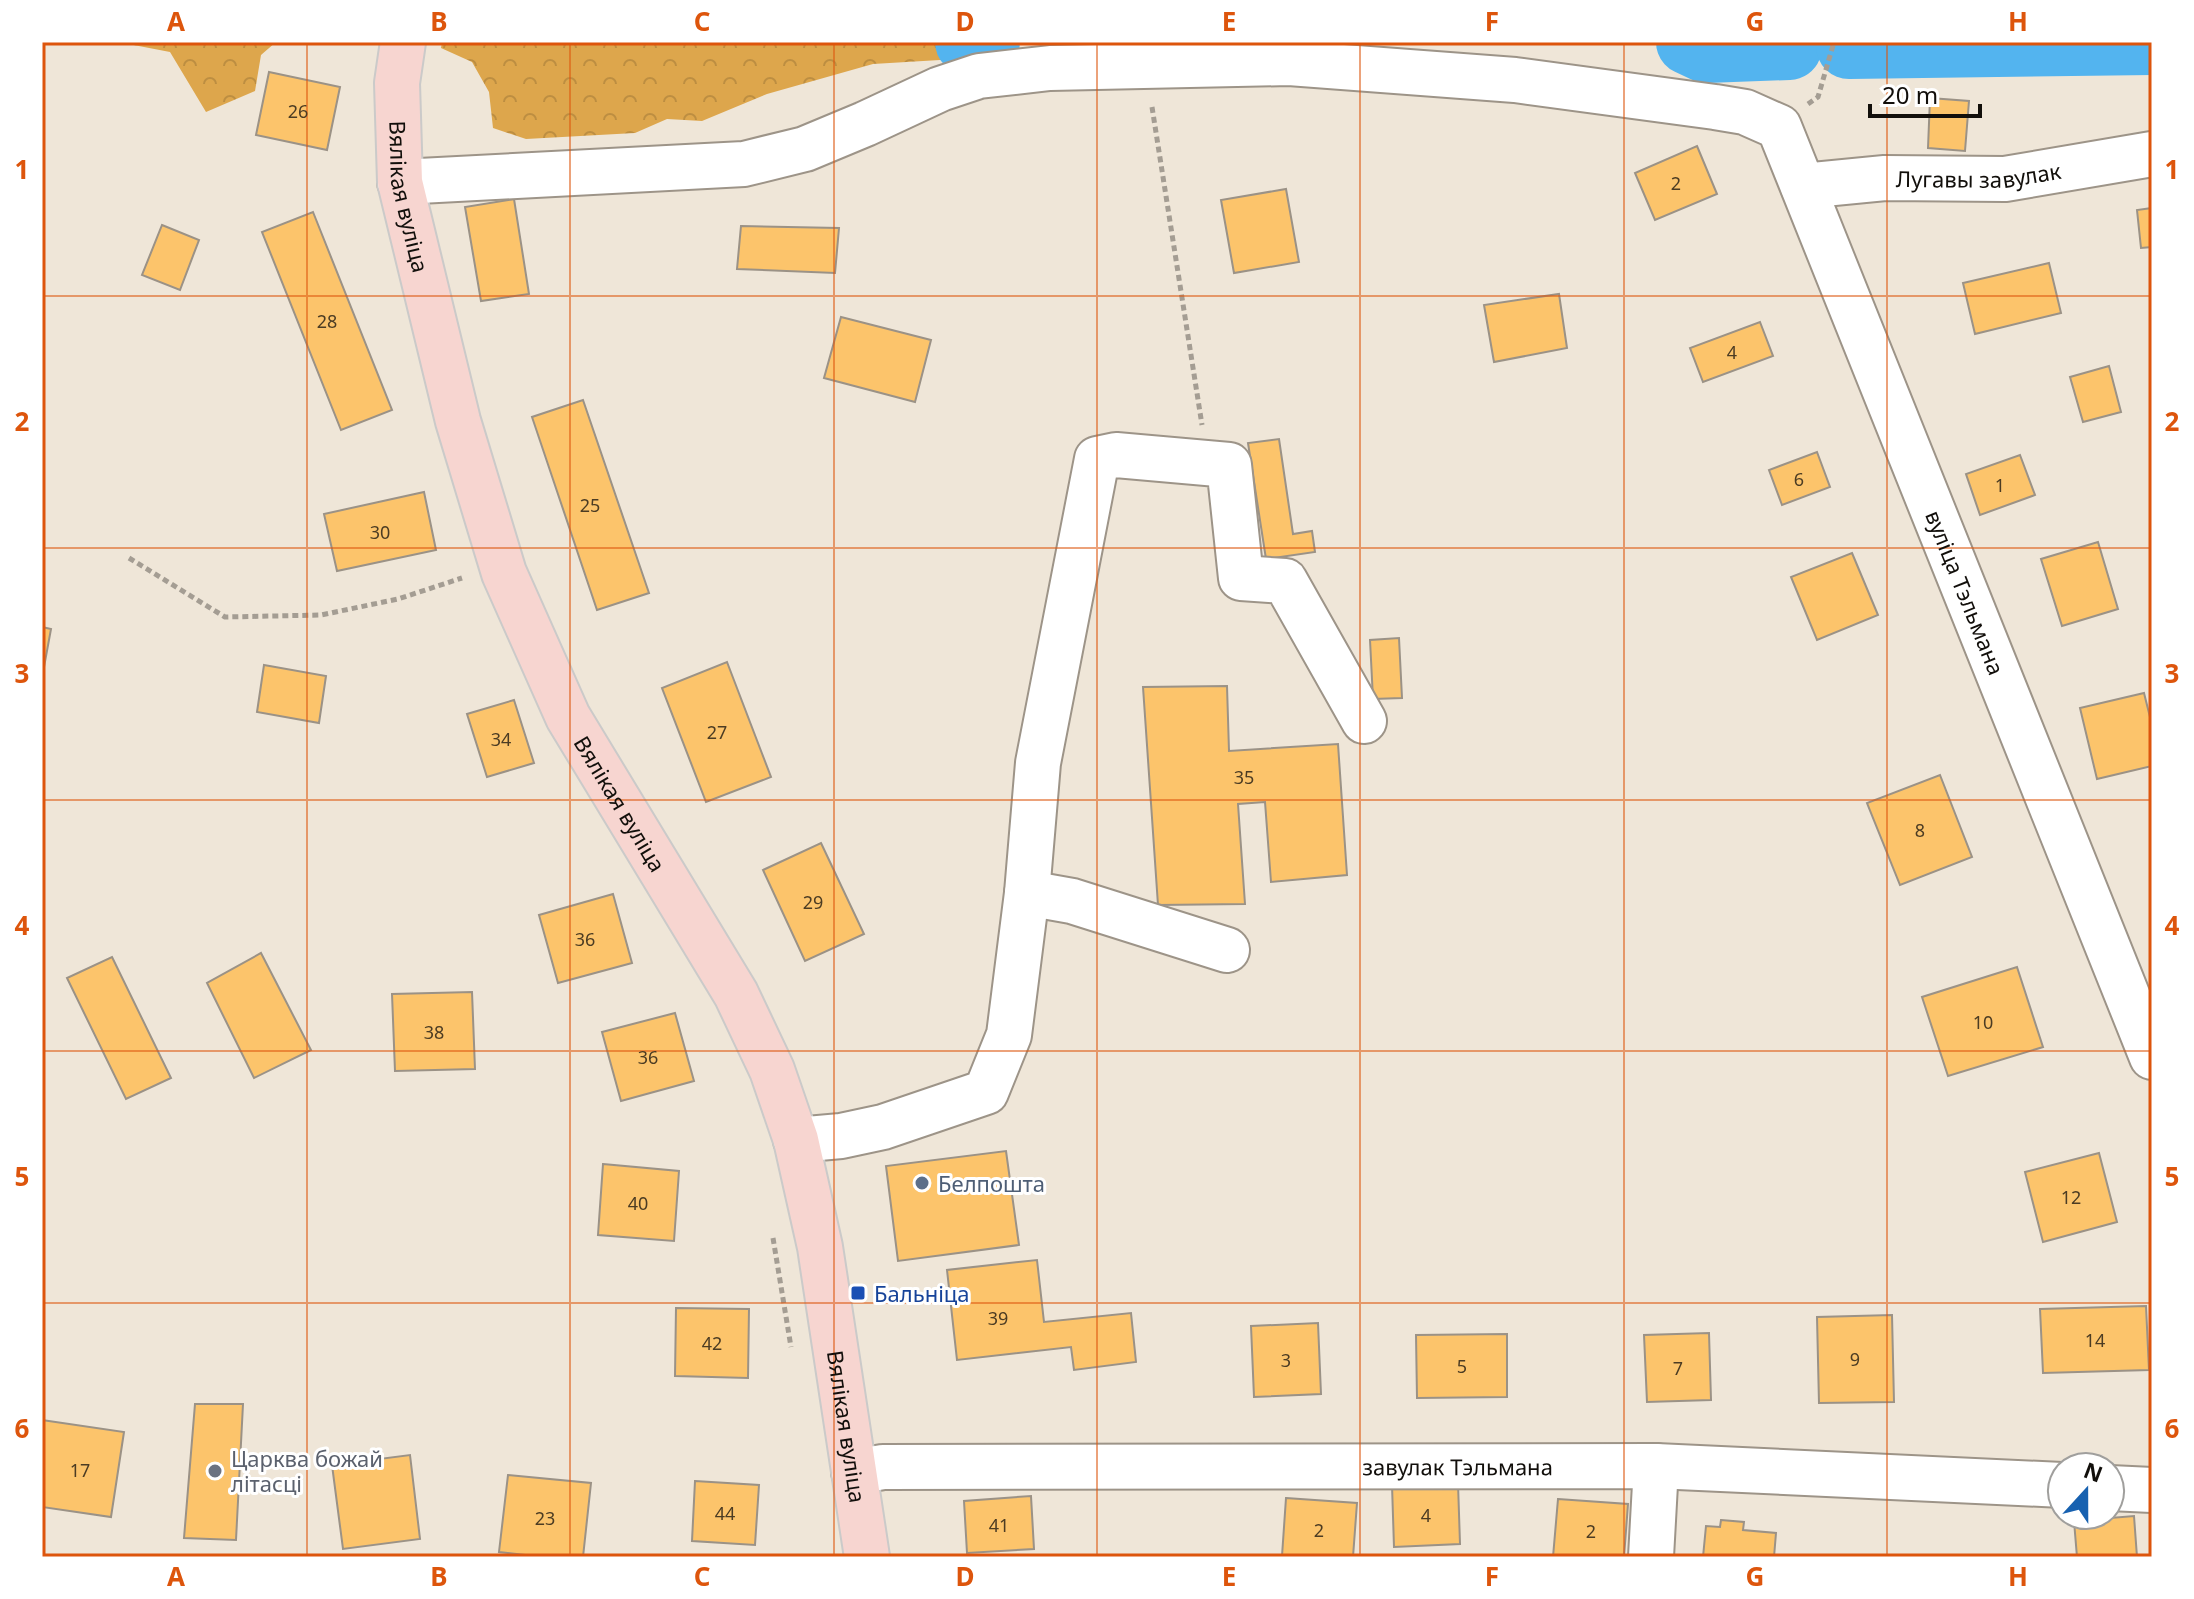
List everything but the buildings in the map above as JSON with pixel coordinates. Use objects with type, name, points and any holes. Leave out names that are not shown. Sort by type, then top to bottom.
[{"type":"main road","name":"Вялікая вуліца","points":[[403,42],[397,83],[400,182],[458,421],[504,573],[568,717],[736,994],[772,1070],[796,1140],[820,1247],[867,1557]]},
{"type":"street","points":[[400,182],[744,164],[805,149],[940,89],[979,76],[1050,68],[1289,63],[1515,80],[1745,112],[1779,127]]},
{"type":"street","name":"вуліца Тэльмана","points":[[1779,127],[2152,1057]]},
{"type":"street","name":"Лугавы завулак","points":[[1803,186],[1885,178],[2005,179],[2152,154]]},
{"type":"street","points":[[796,1140],[841,1136],[883,1127],[986,1092],[1009,1035],[1027,893],[1038,763],[1097,459],[1116,455],[1229,465],[1241,578],[1285,581],[1364,721]]},
{"type":"street","points":[[1027,893],[1072,901],[1227,950]]},
{"type":"street","points":[[1651,1557],[1656,1466]]},
{"type":"street","name":"завулак Тэльмана","points":[[854,1472],[883,1467],[1656,1466],[2046,1484]]},
{"type":"street","points":[[2126,1489],[2152,1490]]},
{"type":"path","points":[[1779,127],[1818,97],[1834,42]]},
{"type":"path","points":[[1145,66],[1202,419],[1204,463]]},
{"type":"path","points":[[129,558],[225,617],[321,615],[398,599],[462,578]]},
{"type":"green space","points":[[118,42],[276,42],[261,55],[255,91],[206,112],[170,52]]},
{"type":"green space","points":[[442,42],[1003,42],[1007,56],[873,64],[767,94],[702,121],[667,119],[635,133],[526,139],[493,128],[489,92],[472,62],[441,48]]},
{"type":"green space","points":[[1863,42],[1986,42],[1865,51]]},
{"type":"waterway","points":[[968,42],[987,42]]},
{"type":"waterway","points":[[1689,42],[1706,50],[1789,47],[1791,42]]},
{"type":"waterway","points":[[1849,46],[2152,42]]},
{"type":"place","name":"Белпошта","points":[[922,1183]]},
{"type":"place","name":"Бальніца","points":[[858,1293]]},
{"type":"place","name":"Царква божай літасці","points":[[215,1471]]}]
